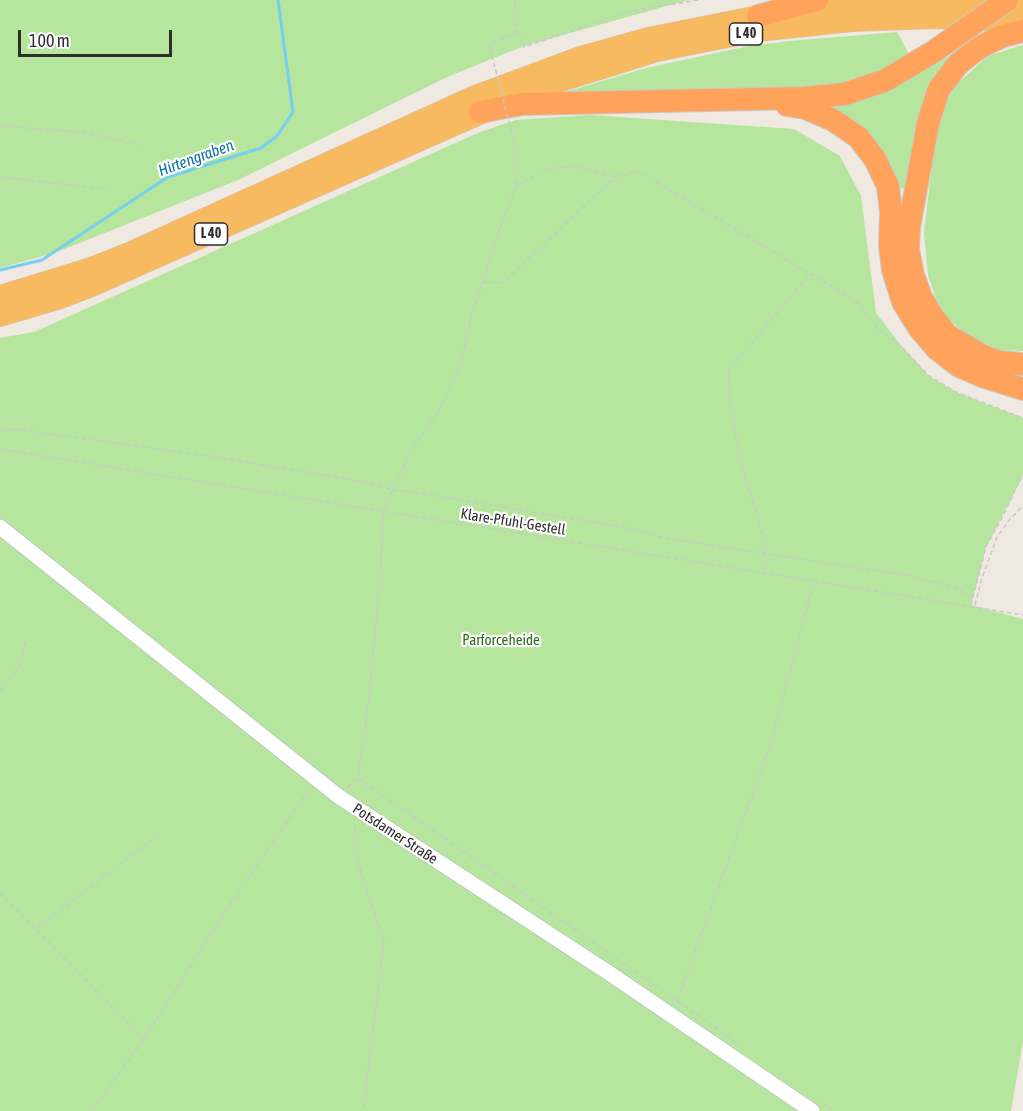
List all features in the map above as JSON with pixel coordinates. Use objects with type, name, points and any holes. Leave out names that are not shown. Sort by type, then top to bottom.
[{"type":"highway","points":[[758,16],[817,0]]},
{"type":"highway","points":[[480,112],[522,104],[803,98],[845,94],[886,80],[933,52],[1007,0]]},
{"type":"highway","name":"L 40","points":[[0,296],[91,268],[129,253],[475,96],[528,75],[648,38],[758,16],[842,4],[927,1],[1023,4]]},
{"type":"highway","name":"L 40","points":[[0,316],[58,299],[92,286],[536,89],[657,51],[758,31],[852,21],[926,18],[1023,22]]},
{"type":"highway","points":[[1023,31],[1004,36],[980,47],[958,64],[939,89],[928,123],[909,227],[908,250],[913,275],[921,297],[947,335],[981,355],[1000,362],[1023,364]]},
{"type":"highway","points":[[741,99],[805,108],[833,120],[858,137],[875,159],[888,186],[892,270],[903,302],[919,328],[937,349],[959,366],[1023,389]]},
{"type":"street","name":"Potsdamer Straße","points":[[0,527],[338,796],[813,1104]]},
{"type":"path","points":[[515,0],[516,29],[524,47],[631,10],[698,0]]},
{"type":"path","points":[[338,796],[358,778],[369,697],[381,566],[383,511],[412,449],[439,411],[459,368],[470,322],[496,239],[516,186],[517,154],[490,48],[492,42],[513,35],[516,29]]},
{"type":"path","points":[[0,126],[81,132],[142,145]]},
{"type":"path","points":[[516,186],[546,170],[574,166],[615,177]]},
{"type":"path","points":[[483,282],[503,283],[615,177],[638,171],[859,303],[877,328],[903,348],[929,376],[958,393],[1023,418]]},
{"type":"path","points":[[0,177],[106,189]]},
{"type":"path","points":[[763,572],[765,544],[740,458],[732,416],[729,370],[810,274]]},
{"type":"path","points":[[0,431],[15,429],[209,456],[372,483],[393,490],[639,530],[664,538],[911,576],[953,587],[972,597]]},
{"type":"path","name":"Klare-Pfuhl-Gestell","points":[[0,449],[1023,615]]},
{"type":"path","points":[[971,606],[986,547],[1023,474]]},
{"type":"path","points":[[975,606],[981,581],[997,537],[1023,506]]},
{"type":"path","points":[[677,1001],[770,746],[814,581]]},
{"type":"path","points":[[0,691],[19,667],[26,641]]},
{"type":"path","points":[[358,778],[746,1049]]},
{"type":"path","points":[[92,1111],[144,1039],[228,907],[309,790]]},
{"type":"path","points":[[355,820],[357,860],[384,942],[363,1111]]},
{"type":"path","points":[[35,930],[158,835]]},
{"type":"path","points":[[0,892],[144,1039]]},
{"type":"path","points":[[813,1104],[834,1111]]},
{"type":"green space","points":[[0,0],[688,0],[506,53],[445,78],[238,180],[57,252],[0,268]]},
{"type":"green space","points":[[897,32],[910,56],[885,71],[833,89],[552,96],[646,68],[749,46]]},
{"type":"green space","points":[[1023,45],[1023,351],[1001,350],[983,343],[966,335],[947,317],[936,299],[928,275],[924,233],[933,156],[938,127],[946,101],[957,84],[988,56]]},
{"type":"green space","points":[[947,56],[950,63],[910,175],[904,189],[896,187],[829,106],[852,103],[888,91]]},
{"type":"green space","name":"Parforceheide","points":[[590,115],[794,129],[840,156],[861,196],[876,313],[903,348],[929,376],[958,393],[1023,418],[1023,473],[986,547],[971,605],[1023,619],[1023,1041],[1011,1111],[0,1111],[0,338],[34,332],[480,132],[516,120]]},
{"type":"waterway","name":"Hirtengraben","points":[[0,270],[42,260],[168,177],[261,148],[277,136],[293,112],[278,0]]}]
